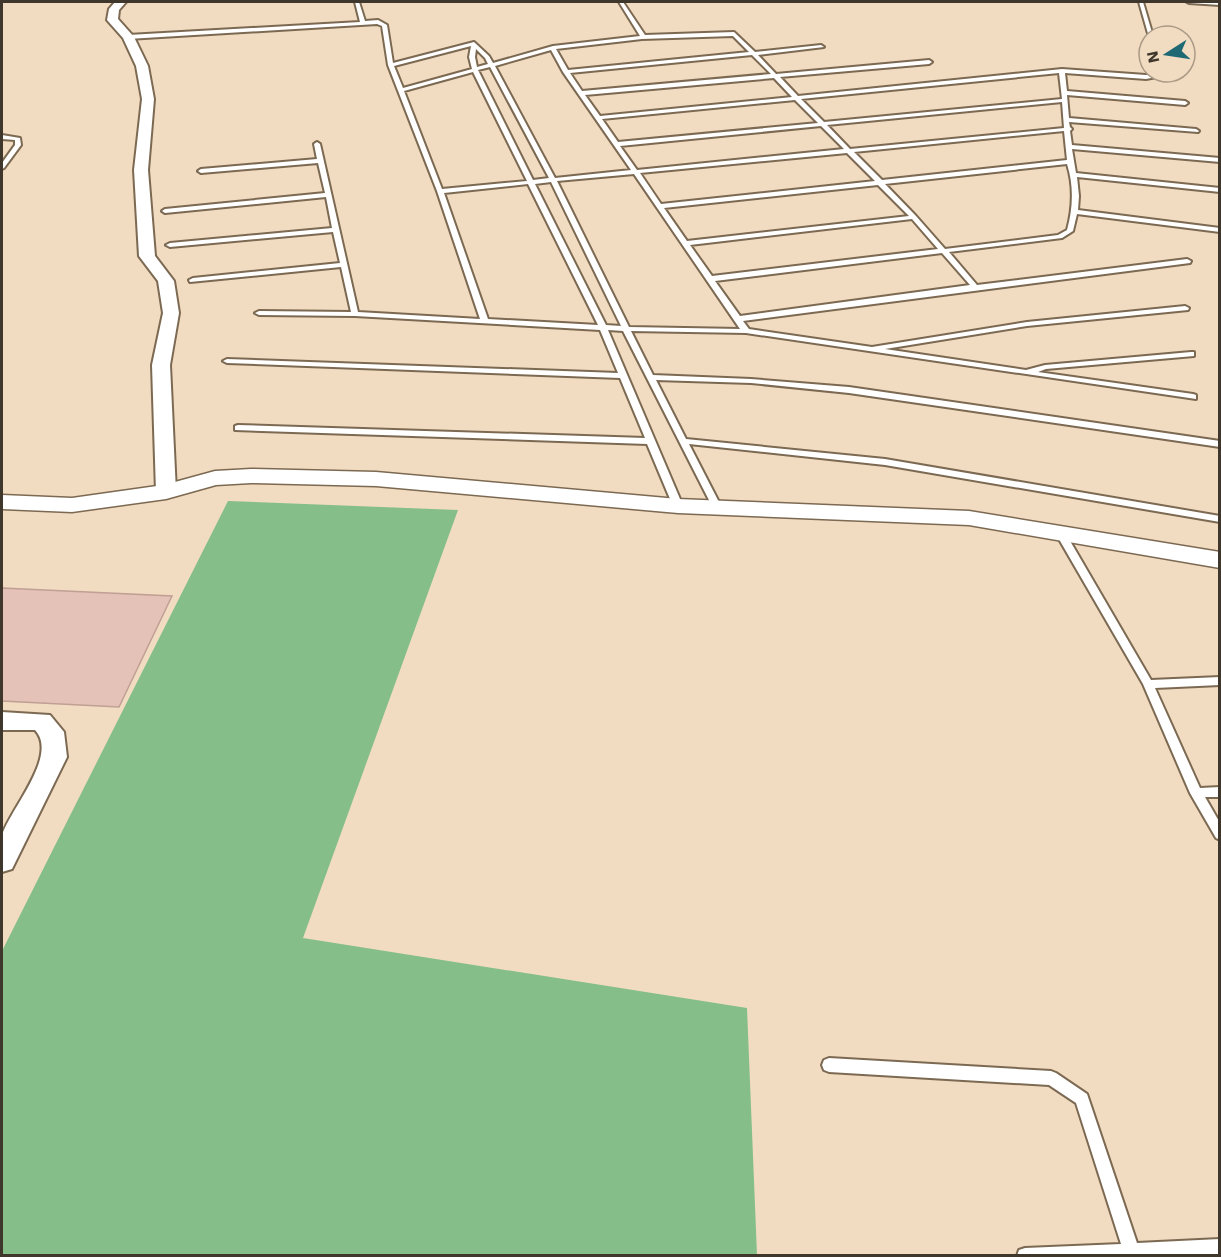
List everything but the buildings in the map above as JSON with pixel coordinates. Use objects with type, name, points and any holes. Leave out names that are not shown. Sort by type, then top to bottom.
[{"type":"street","points":[[120,2],[114,9],[112,20],[128,37],[142,66],[148,99],[141,170],[147,256],[166,281],[171,313],[161,365],[166,492]]},
{"type":"street","points":[[2,502],[72,505],[166,492],[216,478],[251,476],[376,479],[678,506],[969,518],[1220,560]]},
{"type":"street","points":[[2,721],[41,722],[52,732],[55,757],[2,861]]},
{"type":"lane","points":[[357,2],[363,23]]},
{"type":"lane","points":[[621,2],[643,35],[642,37]]},
{"type":"lane","points":[[1141,2],[1147,24]]},
{"type":"lane","points":[[1189,2],[1220,4]]},
{"type":"lane","points":[[128,37],[378,22],[384,25],[391,64],[440,191],[485,321]]},
{"type":"lane","points":[[401,90],[491,66],[520,55],[553,48],[642,37],[734,34],[914,217],[975,287]]},
{"type":"lane","points":[[391,64],[474,44]]},
{"type":"lane","points":[[474,44],[487,57],[554,180],[717,508]]},
{"type":"lane","points":[[474,44],[472,57],[476,70],[603,328],[678,506]]},
{"type":"lane","points":[[566,72],[821,47]]},
{"type":"lane","points":[[553,48],[566,72],[584,93],[746,332]]},
{"type":"lane","points":[[584,93],[929,62]]},
{"type":"lane","points":[[599,118],[1062,71],[1137,76]]},
{"type":"lane","points":[[709,279],[1060,237],[1070,231],[1076,212],[1075,175],[1071,162],[1062,71]]},
{"type":"lane","points":[[618,144],[1064,96],[1185,103]]},
{"type":"lane","points":[[1067,120],[1196,131]]},
{"type":"lane","points":[[440,191],[1069,129]]},
{"type":"lane","points":[[2,137],[18,139],[18,144],[2,167]]},
{"type":"lane","points":[[317,144],[355,315]]},
{"type":"lane","points":[[1070,147],[1220,160]]},
{"type":"lane","points":[[201,171],[321,161]]},
{"type":"lane","points":[[661,206],[1071,162]]},
{"type":"lane","points":[[1075,175],[1220,190]]},
{"type":"lane","points":[[165,211],[329,195]]},
{"type":"lane","points":[[1076,212],[1220,230]]},
{"type":"lane","points":[[684,243],[914,217]]},
{"type":"lane","points":[[170,245],[336,230]]},
{"type":"lane","points":[[737,319],[1187,261]]},
{"type":"lane","points":[[193,280],[344,265]]},
{"type":"lane","points":[[864,350],[1027,324],[1185,308]]},
{"type":"lane","points":[[259,314],[355,315],[603,328],[746,332],[1193,397]]},
{"type":"lane","points":[[1025,373],[1044,367],[1191,354]]},
{"type":"lane","points":[[227,361],[622,376]]},
{"type":"lane","points":[[650,377],[751,381],[849,390],[1220,444]]},
{"type":"lane","points":[[238,428],[652,441]]},
{"type":"lane","points":[[684,441],[885,462],[1220,519]]},
{"type":"lane","points":[[1061,534],[1149,684],[1196,793],[1220,835]]},
{"type":"lane","points":[[1149,684],[1220,681]]},
{"type":"lane","points":[[1196,793],[1220,792]]},
{"type":"lane","points":[[829,1065],[1051,1078],[1082,1099],[1131,1250]]},
{"type":"lane","points":[[1024,1256],[1220,1247]]},
{"type":"green space","points":[[228,501],[458,510],[303,938],[747,1008],[757,1255],[2,1255],[2,951]]}]
